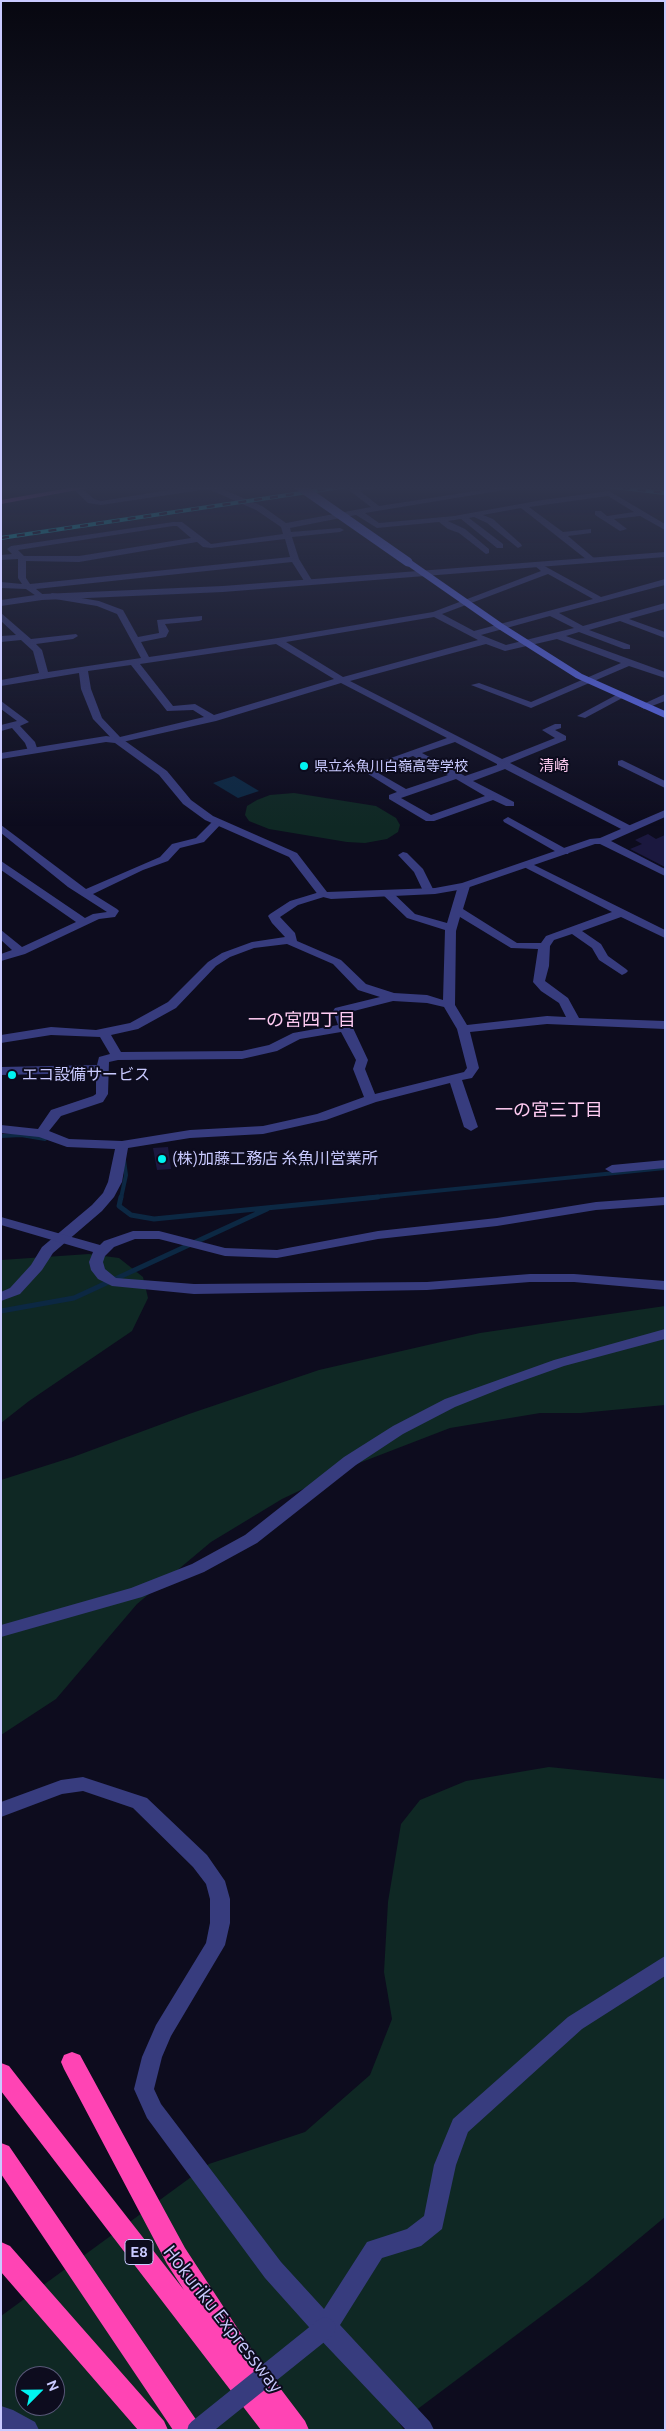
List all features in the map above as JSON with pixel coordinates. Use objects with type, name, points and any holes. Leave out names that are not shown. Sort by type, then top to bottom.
[{"type":"highway","points":[[72,2062],[176,2256],[246,2364],[296,2430]]},
{"type":"highway","name":"Hokuriku Expressway","points":[[1,2073],[277,2430]]},
{"type":"highway","points":[[1,2154],[188,2430]]},
{"type":"highway","points":[[1,2254],[155,2430]]},
{"type":"main road","points":[[462,599],[526,643],[588,680],[665,715]]},
{"type":"street","points":[[1,603],[25,599]]},
{"type":"street","points":[[72,599],[99,604],[120,612],[137,640],[146,660]]},
{"type":"street","points":[[1,683],[44,674],[278,641],[434,614],[473,599]]},
{"type":"street","points":[[473,634],[601,600]]},
{"type":"street","points":[[434,614],[486,641],[505,648],[558,636],[665,606]]},
{"type":"street","points":[[551,613],[582,629],[627,647]]},
{"type":"street","points":[[1,616],[37,650],[44,674]]},
{"type":"street","points":[[137,640],[162,635],[164,631],[160,622],[198,618]]},
{"type":"street","points":[[619,618],[665,635]]},
{"type":"street","points":[[1,639],[25,640],[73,636]]},
{"type":"street","points":[[558,636],[665,675]]},
{"type":"street","points":[[278,641],[342,680],[629,829]]},
{"type":"street","points":[[1,756],[106,739],[118,740],[213,719],[342,680],[486,641]]},
{"type":"street","points":[[133,661],[170,709],[195,707],[213,719]]},
{"type":"street","points":[[476,684],[531,705],[629,662]]},
{"type":"street","points":[[83,669],[86,689],[98,719],[118,740],[162,773],[188,802],[218,822],[293,855],[323,894]]},
{"type":"street","points":[[582,716],[621,696]]},
{"type":"street","points":[[644,706],[665,697]]},
{"type":"street","points":[[1,704],[24,722],[1,728]]},
{"type":"street","points":[[14,725],[30,742],[33,751]]},
{"type":"street","points":[[494,796],[430,819],[392,797],[503,764],[563,738],[547,730],[558,726]]},
{"type":"street","points":[[405,793],[365,769],[455,739]]},
{"type":"street","points":[[414,753],[510,804]]},
{"type":"street","points":[[622,764],[665,785]]},
{"type":"street","points":[[602,842],[665,814]]},
{"type":"street","points":[[508,820],[564,852]]},
{"type":"street","points":[[86,893],[139,868],[164,859],[176,846],[200,840],[218,822]]},
{"type":"street","points":[[1,828],[72,885],[113,911],[111,915],[97,916],[21,952],[1,958]]},
{"type":"street","points":[[290,940],[291,935],[278,923],[274,916],[294,903],[323,894],[331,896],[387,894],[464,886],[594,841],[602,842],[665,873]]},
{"type":"street","points":[[403,855],[419,871],[428,891]]},
{"type":"street","points":[[1,864],[28,885],[84,922]]},
{"type":"street","points":[[528,865],[665,935]]},
{"type":"street","points":[[1,1129],[41,1133],[67,1143],[122,1145],[190,1134],[262,1130],[321,1117],[371,1099],[468,1075],[473,1068],[463,1029],[450,1004],[451,928],[458,911],[464,886]]},
{"type":"street","points":[[387,894],[410,916],[451,928]]},
{"type":"street","points":[[458,911],[516,946],[544,946]]},
{"type":"street","points":[[574,1020],[564,1002],[539,982],[539,975],[543,966],[544,946],[550,938],[621,914]]},
{"type":"street","points":[[572,929],[597,946],[603,958],[622,971]]},
{"type":"street","points":[[1,933],[21,952]]},
{"type":"street","points":[[1,1039],[51,1031],[104,1033],[134,1026],[172,1005],[212,964],[226,955],[252,945],[290,940],[298,946],[338,962],[362,987],[393,997],[427,999],[450,1004]]},
{"type":"street","points":[[371,1099],[359,1069],[362,1060],[344,1028],[340,1011],[393,997]]},
{"type":"street","points":[[463,1029],[541,1020],[665,1025]]},
{"type":"street","points":[[41,1133],[56,1114],[98,1099],[102,1094],[104,1060],[117,1056],[242,1055],[273,1048],[297,1036],[344,1028]]},
{"type":"street","points":[[104,1033],[117,1056]]},
{"type":"street","points":[[1,1071],[97,1069],[98,1074],[102,1075]]},
{"type":"street","points":[[455,1078],[471,1127]]},
{"type":"street","points":[[1,1297],[15,1291],[37,1267],[47,1250],[97,1208],[115,1182],[122,1145]]},
{"type":"street","points":[[612,1169],[665,1164]]},
{"type":"street","points":[[665,1201],[596,1206],[497,1222],[378,1235],[292,1253],[266,1255],[225,1252],[159,1235],[144,1234],[119,1238],[102,1250],[96,1262],[98,1270],[103,1276],[124,1284],[166,1288],[427,1286],[530,1278],[566,1278],[665,1286]]},
{"type":"street","points":[[1,1221],[102,1250]]},
{"type":"street","points":[[1,1631],[136,1593],[198,1568],[251,1539],[350,1461],[398,1430],[450,1403],[500,1383],[559,1363],[665,1334]]},
{"type":"street","points":[[1,1810],[61,1787],[83,1784],[140,1803],[200,1861],[215,1881],[220,1899],[220,1923],[215,1945],[163,2031],[152,2057],[144,2089],[154,2112],[272,2270],[422,2430]]},
{"type":"street","points":[[198,2430],[326,2328],[375,2250],[413,2238],[434,2222],[445,2165],[460,2126],[576,2023],[665,1965]]},
{"type":"street","points":[[1,2418],[5,2418],[27,2430]]},
{"type":"green space","points":[[294,793],[376,806],[396,818],[400,825],[398,832],[387,839],[365,843],[347,842],[269,829],[249,821],[245,815],[247,806],[257,800],[270,795]]},
{"type":"green space","points":[[89,1254],[119,1258],[143,1277],[148,1298],[132,1331],[29,1401],[1,1423],[1,1260]]},
{"type":"green space","points":[[665,1306],[665,1405],[581,1413],[540,1413],[450,1428],[354,1465],[282,1499],[211,1542],[137,1604],[56,1699],[1,1735],[1,1480],[73,1457],[189,1414],[319,1370],[480,1333]]},
{"type":"green space","points":[[549,1767],[665,1779],[665,2217],[587,2282],[399,2423],[404,2430],[1,2430],[1,2316],[209,2164],[305,2132],[370,2075],[392,2019],[384,1972],[388,1902],[401,1824],[420,1800],[466,1781]]},
{"type":"water","points":[[234,776],[259,791],[238,798],[213,783]]},
{"type":"building","points":[[648,834],[656,839],[665,835],[665,867],[630,849],[642,844],[635,840]]},
{"type":"building","name":"(株)加藤工務店 糸魚川営業所","points":[[168,1147],[171,1169],[157,1170],[153,1148]]},
{"type":"waterway","points":[[1,1136],[21,1135],[45,1139]]},
{"type":"waterway","points":[[121,1198],[126,1175],[124,1160]]},
{"type":"waterway","points":[[365,1198],[665,1168]]},
{"type":"waterway","points":[[121,1197],[119,1206],[131,1215],[154,1219],[378,1197]]},
{"type":"waterway","points":[[1,1311],[74,1298],[267,1209]]},
{"type":"place","name":"県立糸魚川白嶺高等学校","points":[[304,766]]},
{"type":"place","name":"エコ設備サービス","points":[[12,1075]]},
{"type":"place","name":"(株)加藤工務店 糸魚川営業所","points":[[162,1159]]},
{"type":"district","name":"清崎","points":[[554,766]]},
{"type":"district","name":"一の宮四丁目","points":[[302,1020]]},
{"type":"district","name":"一の宮三丁目","points":[[549,1110]]}]
